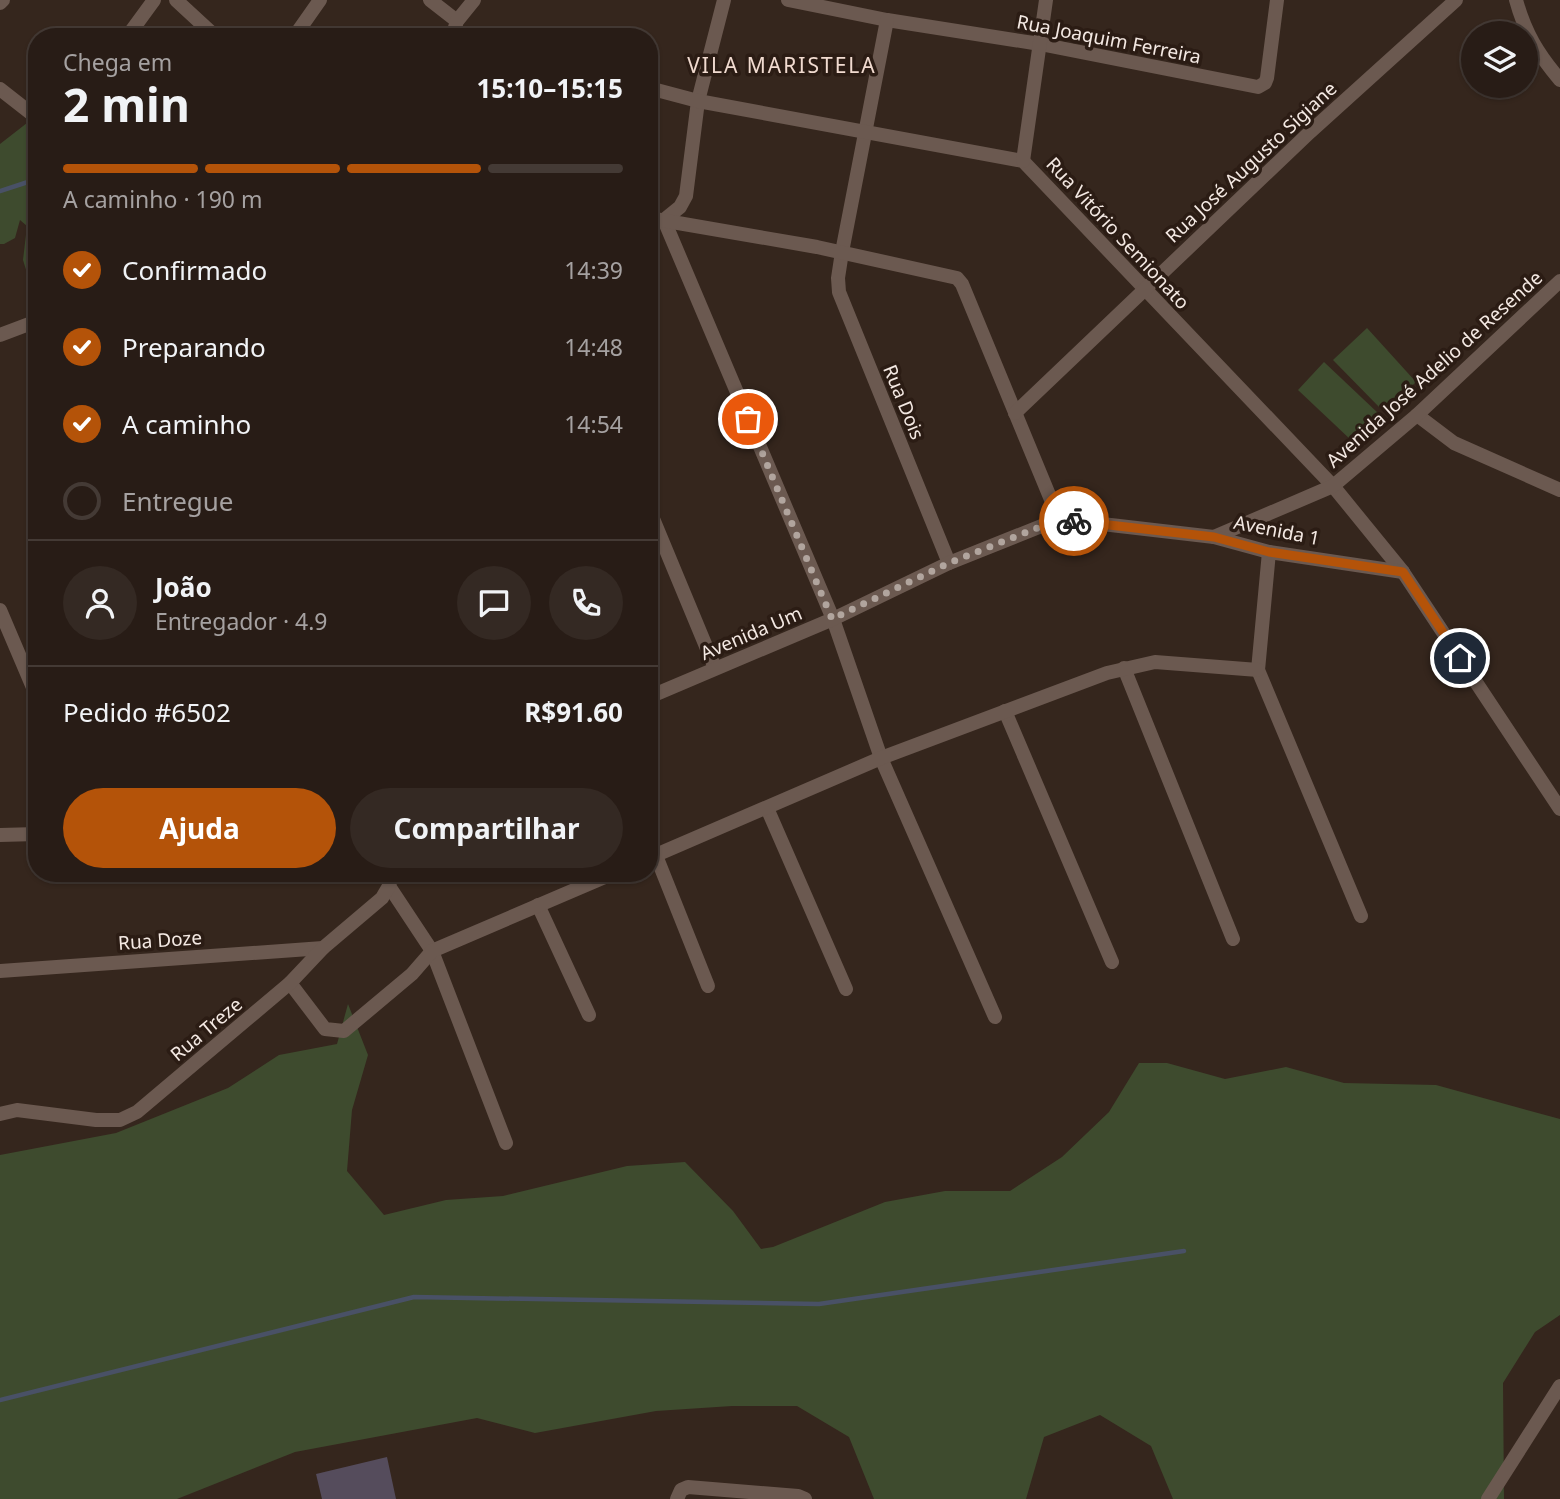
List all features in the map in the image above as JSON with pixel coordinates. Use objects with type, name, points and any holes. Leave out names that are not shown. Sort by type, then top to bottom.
[{"type":"street","points":[[134,28],[154,0]]},
{"type":"street","points":[[176,0],[206,28]]},
{"type":"street","points":[[300,28],[320,0]]},
{"type":"street","points":[[430,0],[457,21]]},
{"type":"street","points":[[455,28],[457,21],[474,0]]},
{"type":"street","points":[[658,218],[680,207],[685,196],[698,101],[724,0]]},
{"type":"street","name":"Rua Joaquim Ferreira","points":[[788,0],[887,20],[1040,44],[1258,87],[1265,83],[1267,78],[1277,0]]},
{"type":"street","points":[[1023,161],[1046,0]]},
{"type":"street","name":"Rua José Augusto Sigiane","points":[[1015,413],[1310,132],[1456,0]]},
{"type":"street","points":[[1516,0],[1522,22],[1542,58],[1560,80]]},
{"type":"street","name":"Rua Dois","points":[[887,20],[842,252],[839,292],[949,563]]},
{"type":"street","points":[[0,89],[28,111]]},
{"type":"street","name":"Rua Vitório Semionato","points":[[658,90],[698,101],[1023,161],[1333,486],[1403,572],[1560,809]]},
{"type":"street","points":[[658,219],[842,252],[957,278],[962,284],[1059,519]]},
{"type":"street","points":[[658,224],[832,619],[881,758],[995,1017]]},
{"type":"street","name":"Avenida José Adelio de Resende","points":[[1214,537],[1333,486],[1416,415],[1560,281]]},
{"type":"street","points":[[0,335],[28,327]]},
{"type":"street","points":[[1416,415],[1454,443],[1560,490]]},
{"type":"street","name":"Avenida Um","points":[[658,692],[832,619],[949,563],[1059,519]]},
{"type":"street","name":"Avenida 1","points":[[1059,519],[1214,537],[1269,552],[1403,572]]},
{"type":"street","points":[[658,531],[715,668]]},
{"type":"street","points":[[1269,552],[1258,670],[1361,916]]},
{"type":"street","points":[[0,610],[28,676]]},
{"type":"street","points":[[658,855],[881,758],[1107,673],[1155,662],[1258,670]]},
{"type":"street","points":[[1124,668],[1233,939]]},
{"type":"street","points":[[1005,711],[1112,962]]},
{"type":"street","points":[[767,808],[846,989]]},
{"type":"street","points":[[0,835],[28,834]]},
{"type":"street","points":[[658,869],[708,986]]},
{"type":"street","name":"Rua Treze","points":[[0,1114],[17,1110],[96,1120],[120,1120],[137,1112],[290,983],[323,948],[382,898],[390,882]]},
{"type":"street","points":[[392,882],[432,950],[506,1143]]},
{"type":"street","points":[[290,983],[325,1029],[344,1031],[412,974],[432,950],[593,882]]},
{"type":"street","points":[[538,905],[589,1015]]},
{"type":"street","name":"Rua Doze","points":[[0,971],[323,948]]},
{"type":"street","points":[[1488,1499],[1560,1386]]},
{"type":"street","points":[[677,1499],[681,1490],[688,1487],[798,1496],[805,1499]]},
{"type":"green space","points":[[28,123],[28,276],[23,260],[27,226],[20,220],[15,238],[0,244],[0,144]]},
{"type":"green space","points":[[1367,328],[1416,382],[1383,411],[1333,360]]},
{"type":"green space","points":[[1324,362],[1379,414],[1351,440],[1298,390]]},
{"type":"green space","points":[[348,1004],[368,1055],[352,1110],[347,1171],[384,1215],[446,1200],[503,1196],[627,1166],[685,1162],[733,1211],[761,1249],[773,1247],[885,1202],[945,1191],[1010,1191],[1062,1157],[1109,1112],[1139,1063],[1167,1063],[1225,1079],[1286,1067],[1344,1083],[1436,1085],[1560,1119],[1560,1315],[1535,1332],[1503,1383],[1504,1499],[1173,1499],[1151,1446],[1100,1415],[1044,1437],[1026,1499],[874,1499],[849,1437],[797,1406],[732,1406],[656,1411],[535,1433],[477,1418],[295,1452],[177,1499],[0,1499],[0,1155],[116,1133],[228,1088],[279,1055],[337,1044]]},
{"type":"building","points":[[387,1457],[396,1499],[322,1499],[316,1474]]},
{"type":"waterway","points":[[0,191],[28,182]]},
{"type":"waterway","points":[[0,1400],[414,1297],[819,1304],[1184,1251]]},
{"type":"way so far","points":[[748,419],[832,619],[949,563],[1059,519],[1074,521]]},
{"type":"district","name":"VILA MARISTELA","points":[[782,65]]},
{"type":"route","points":[[1074,521],[1214,537],[1269,552],[1403,572],[1460,658]]}]
